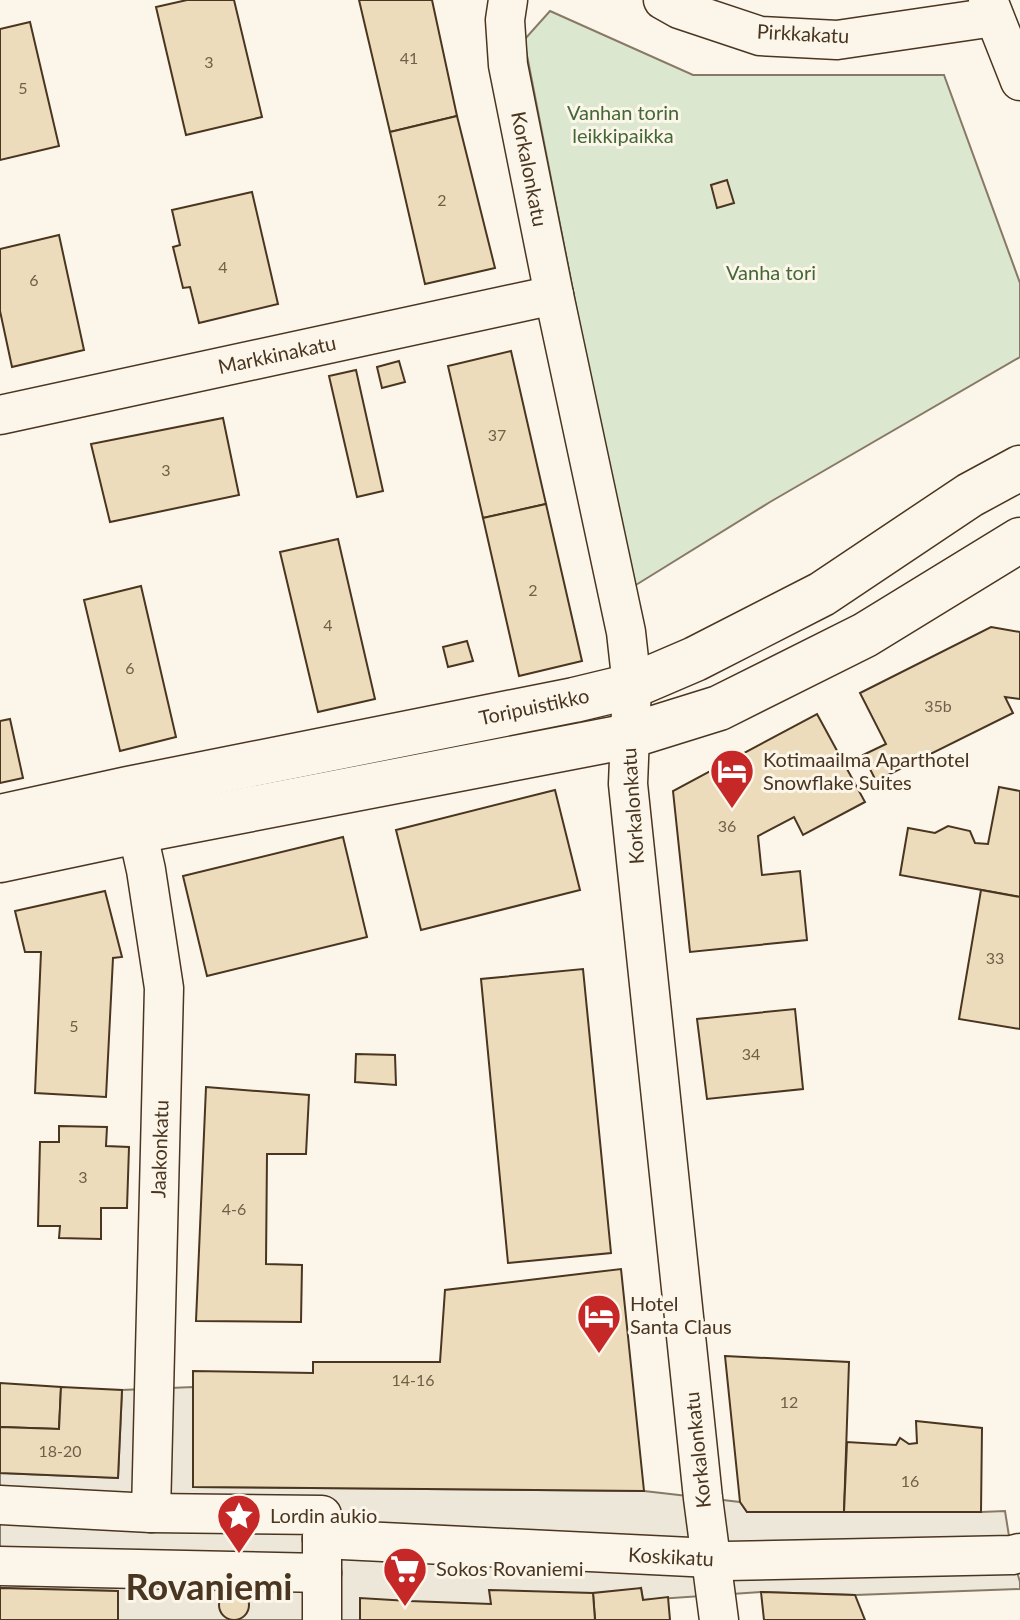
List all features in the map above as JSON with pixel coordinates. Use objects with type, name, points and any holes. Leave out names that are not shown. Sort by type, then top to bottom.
[{"type":"main road","name":"Toripuistikko","points":[[0,817],[632,686],[695,659],[822,594],[970,495],[1020,468]]},
{"type":"main road","points":[[0,860],[629,736],[719,708],[865,635],[1020,540]]},
{"type":"main road","points":[[935,592],[992,580],[1020,567]]},
{"type":"street","name":"Korkalonkatu","points":[[508,0],[505,20],[508,65],[626,632],[632,686],[628,784],[719,1620]]},
{"type":"street","name":"Pirkkakatu","points":[[675,3],[760,36],[837,40],[991,9]]},
{"type":"street","points":[[991,9],[1020,81]]},
{"type":"street","name":"Markkinakatu","points":[[0,415],[554,295]]},
{"type":"street","name":"Jaakonkatu","points":[[128,789],[146,870],[164,988],[151,1513]]},
{"type":"street","name":"Koskikatu","points":[[0,1505],[151,1513],[322,1542]]},
{"type":"street","points":[[322,1542],[322,1620]]},
{"type":"street","name":"Koskikatu","points":[[0,1566],[322,1542],[726,1561],[1020,1553]]},
{"type":"green space","name":"Vanha tori","points":[[550,11],[693,75],[944,75],[1020,283],[1020,357],[770,502],[631,588],[524,40]]},
{"type":"shaded area","points":[[193,1387],[194,1487],[644,1491],[740,1502],[747,1512],[1005,1511],[1020,1589],[855,1595],[761,1592],[643,1600],[641,1588],[595,1620],[118,1620],[118,1591],[0,1588],[0,1473],[118,1478],[122,1390]]},
{"type":"building","points":[[187,0],[234,0],[262,117],[186,135],[156,7]]},
{"type":"building","points":[[359,0],[432,0],[457,116],[390,132]]},
{"type":"building","points":[[30,22],[59,146],[0,160],[0,29]]},
{"type":"building","points":[[457,116],[495,268],[425,284],[390,132]]},
{"type":"building","points":[[727,180],[734,203],[717,208],[711,185]]},
{"type":"building","points":[[252,192],[278,304],[199,323],[190,287],[183,288],[173,247],[180,245],[172,210]]},
{"type":"building","points":[[59,235],[84,350],[12,367],[0,311],[0,249]]},
{"type":"building","points":[[511,351],[546,504],[483,518],[448,366]]},
{"type":"building","points":[[399,361],[405,382],[382,388],[377,367]]},
{"type":"building","points":[[356,370],[383,491],[357,497],[329,376]]},
{"type":"building","points":[[223,418],[239,495],[110,522],[91,444]]},
{"type":"building","points":[[546,504],[582,661],[519,676],[483,518]]},
{"type":"building","points":[[338,539],[375,699],[318,712],[280,552]]},
{"type":"building","points":[[141,586],[176,737],[120,751],[84,600]]},
{"type":"building","points":[[991,627],[1020,632],[1020,699],[1005,697],[1013,713],[876,781],[863,755],[886,744],[860,693]]},
{"type":"building","points":[[467,641],[473,661],[448,667],[443,647]]},
{"type":"building","points":[[817,714],[865,802],[803,835],[794,817],[758,836],[762,875],[800,871],[807,940],[690,952],[673,791]]},
{"type":"building","points":[[10,719],[23,778],[0,783],[0,721]]},
{"type":"building","points":[[999,787],[1020,791],[1020,897],[900,875],[908,828],[935,833],[948,826],[970,831],[975,843],[988,844]]},
{"type":"building","points":[[555,790],[580,890],[421,930],[396,830]]},
{"type":"building","points":[[343,837],[367,937],[207,976],[183,876]]},
{"type":"building","points":[[981,890],[1020,897],[1020,1029],[959,1019]]},
{"type":"building","points":[[105,891],[122,957],[113,958],[106,1097],[35,1093],[41,952],[25,952],[15,911]]},
{"type":"building","points":[[583,969],[611,1253],[508,1263],[481,979]]},
{"type":"building","points":[[795,1009],[803,1089],[707,1099],[697,1019]]},
{"type":"building","points":[[356,1054],[395,1055],[396,1085],[355,1082]]},
{"type":"building","points":[[206,1087],[309,1095],[306,1154],[267,1154],[266,1264],[302,1265],[301,1322],[196,1321]]},
{"type":"building","points":[[59,1126],[107,1127],[106,1146],[129,1147],[127,1208],[101,1208],[101,1239],[59,1238],[60,1226],[38,1226],[40,1142],[59,1142]]},
{"type":"building","points":[[621,1269],[644,1491],[193,1487],[193,1371],[313,1373],[313,1362],[440,1362],[445,1290]]},
{"type":"building","points":[[725,1356],[849,1362],[844,1512],[747,1512],[740,1502]]},
{"type":"building","points":[[0,1383],[61,1387],[59,1429],[0,1427]]},
{"type":"building","points":[[61,1387],[122,1390],[118,1478],[0,1473],[0,1427],[59,1429]]},
{"type":"building","points":[[916,1421],[982,1428],[981,1512],[844,1512],[847,1442],[896,1445],[900,1438],[909,1444],[917,1443]]},
{"type":"building","points":[[0,1588],[118,1591],[118,1620],[0,1620]]},
{"type":"building","points":[[641,1588],[643,1600],[668,1597],[670,1620],[595,1620],[593,1593]]},
{"type":"building","points":[[234,1590],[245,1594],[249,1605],[245,1616],[234,1620],[223,1616],[219,1605],[223,1594]]},
{"type":"building","points":[[489,1590],[593,1593],[595,1620],[360,1620],[360,1598],[491,1604]]},
{"type":"building","points":[[761,1592],[855,1595],[865,1620],[764,1620]]},
{"type":"place","name":"Kotimaailma Aparthotel Snowflake Suites","points":[[732,810]]},
{"type":"place","name":"Hotel Santa Claus","points":[[599,1355]]},
{"type":"place","name":"Lordin aukio","points":[[239,1555]]},
{"type":"place","name":"Sokos Rovaniemi","points":[[405,1608]]},
{"type":"district","name":"Rovaniemi","points":[[209,1587]]},
{"type":"park label","name":"Vanhan torin leikkipaikka","points":[[623,124]]}]
